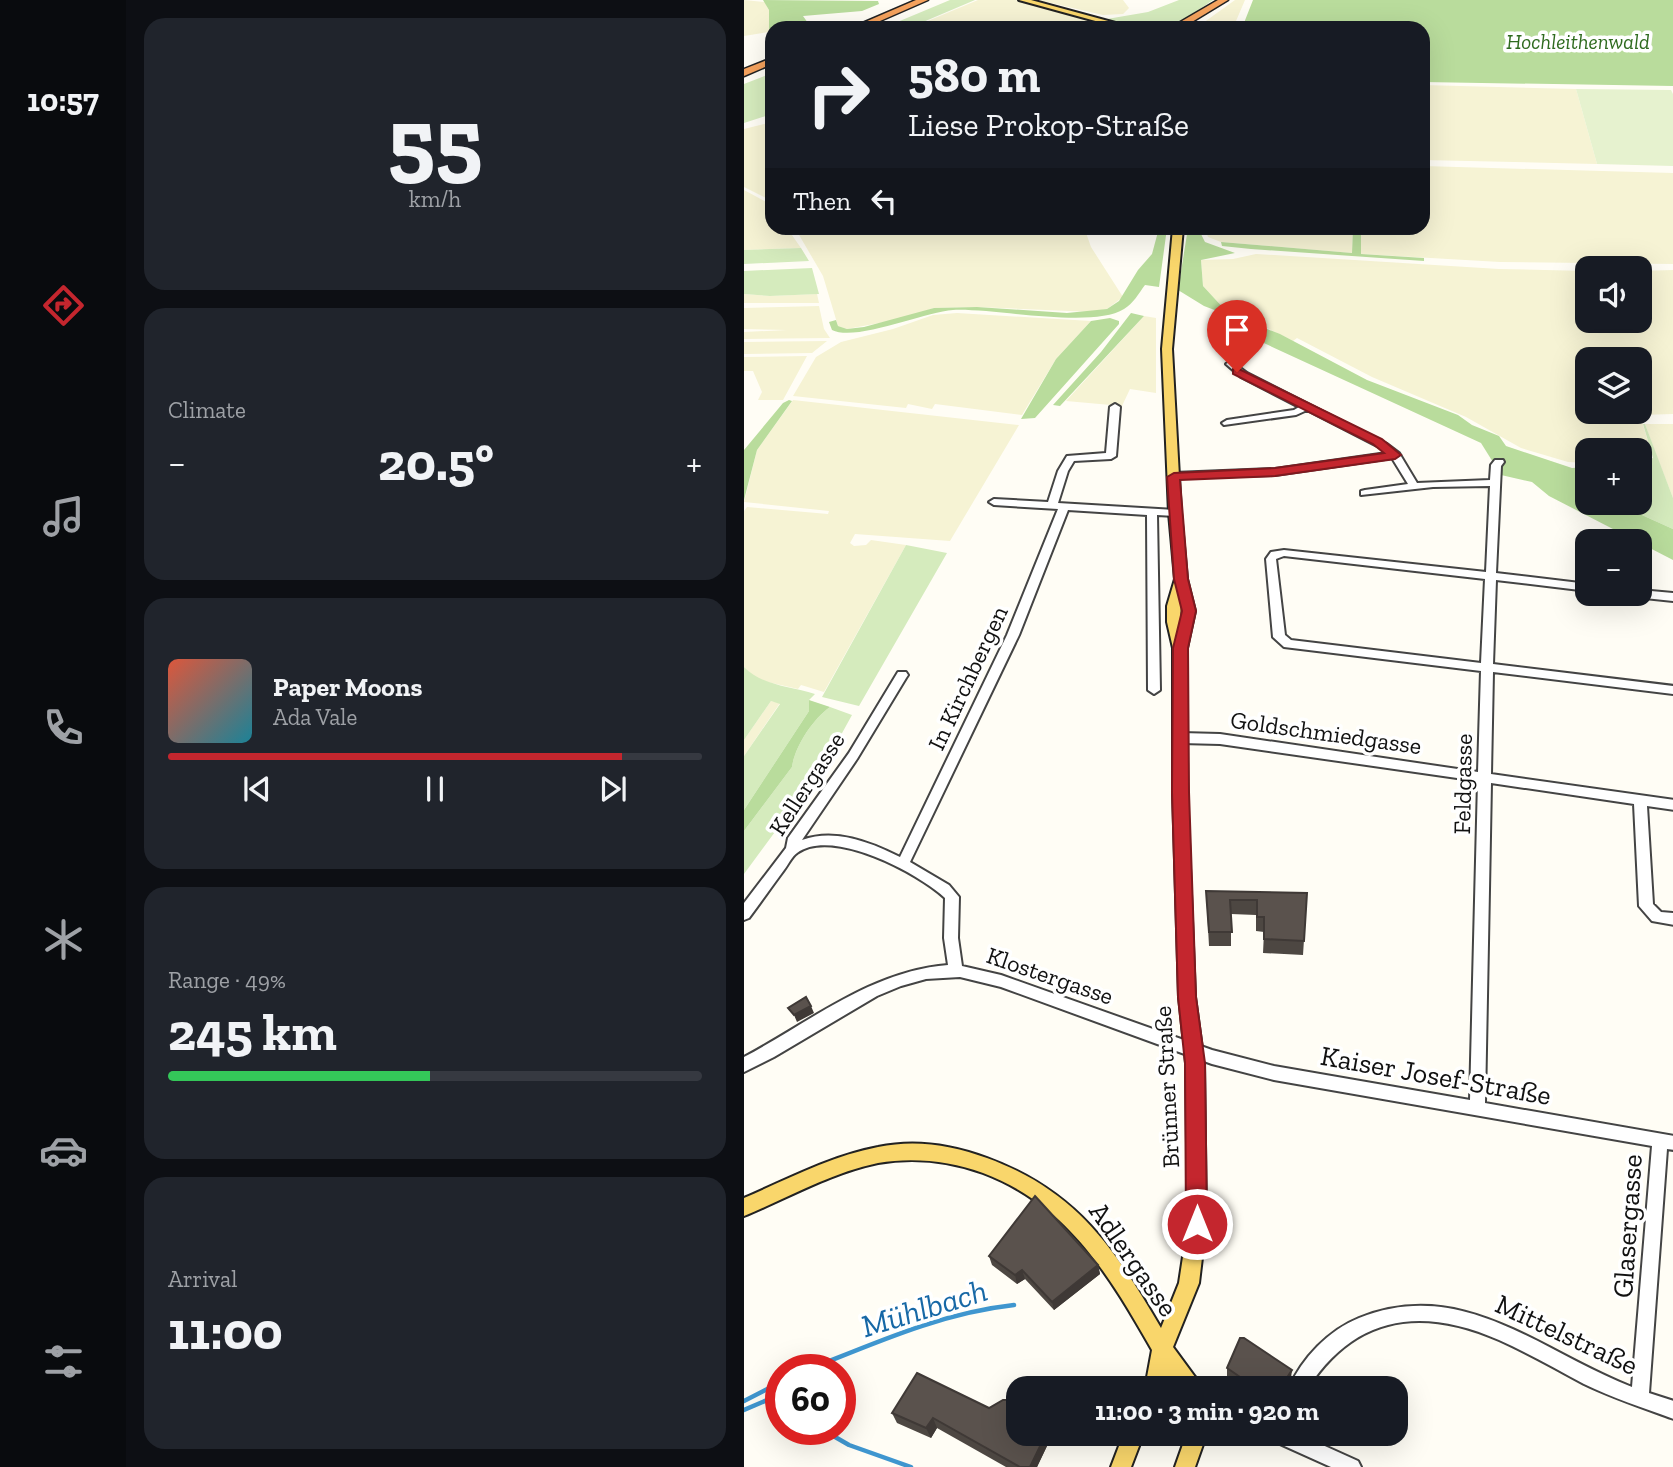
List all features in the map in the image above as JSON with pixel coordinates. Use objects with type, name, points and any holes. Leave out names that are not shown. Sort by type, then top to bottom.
[{"type":"highway","points":[[1194,21],[1224,0]]},
{"type":"highway","points":[[875,21],[929,1]]},
{"type":"highway","points":[[887,21],[929,1]]},
{"type":"highway","points":[[1188,21],[1203,14]]},
{"type":"highway","points":[[744,72],[765,64]]},
{"type":"highway","points":[[744,79],[765,71]]},
{"type":"main road","points":[[1023,0],[1103,21]]},
{"type":"main road","name":"Brünner Straße","points":[[1158,1376],[1162,1349],[1189,1283],[1195,1251],[1196,1105],[1187,997],[1180,648],[1173,632],[1171,612],[1181,579],[1168,365],[1170,290],[1177,235]]},
{"type":"main road","name":"Adlergasse","points":[[744,1208],[850,1163],[892,1153],[942,1154],[998,1170],[1042,1192],[1077,1221],[1133,1298],[1162,1349],[1184,1376]]},
{"type":"main road","points":[[1121,1467],[1129,1446]]},
{"type":"main road","points":[[1185,1467],[1192,1446]]},
{"type":"street","points":[[1231,364],[1244,375],[1378,441],[1395,455],[1414,486]]},
{"type":"street","points":[[1226,423],[1296,412],[1308,406]]},
{"type":"street","points":[[1058,506],[1063,471],[1071,458],[1111,456],[1115,407]]},
{"type":"street","points":[[1174,477],[1275,472],[1395,455]]},
{"type":"street","name":"Feldgasse","points":[[1477,1109],[1487,667],[1496,465],[1499,462]]},
{"type":"street","points":[[1365,494],[1414,486],[1496,483]]},
{"type":"street","points":[[994,502],[1175,513]]},
{"type":"street","name":"In Kirchbergen","points":[[903,864],[1013,635],[1058,506]]},
{"type":"street","points":[[1152,512],[1154,690]]},
{"type":"street","points":[[1575,586],[1284,553],[1275,554],[1271,559],[1279,637],[1282,642],[1673,690]]},
{"type":"street","points":[[1652,595],[1673,597]]},
{"type":"street","name":"Kellergasse","points":[[744,914],[792,849],[793,842],[853,756],[902,675]]},
{"type":"street","name":"Goldschmiedgasse","points":[[1181,738],[1220,739],[1673,805]]},
{"type":"street","points":[[1640,800],[1646,906],[1657,917],[1673,919]]},
{"type":"street","points":[[792,849],[808,841],[833,840],[867,847],[903,864],[952,897],[951,946],[957,971]]},
{"type":"street","name":"Klostergasse","points":[[744,1065],[890,984],[932,972],[957,971],[1001,981],[1193,1049]]},
{"type":"street","name":"Kaiser Josef-Straße","points":[[1193,1049],[1212,1057],[1274,1073],[1667,1142]]},
{"type":"street","name":"Glasergasse","points":[[1640,1399],[1667,1142]]},
{"type":"street","name":"Mittelstraße","points":[[1306,1376],[1317,1358],[1343,1333],[1383,1315],[1414,1314],[1452,1318],[1492,1328],[1640,1399],[1673,1410]]},
{"type":"street","points":[[1305,1446],[1352,1467]]},
{"type":"shaded area","points":[[744,0],[765,2],[769,10],[769,21],[765,21],[765,33],[744,36]]},
{"type":"shaded area","points":[[978,0],[1016,0],[1092,20],[1090,21],[928,21]]},
{"type":"shaded area","points":[[1038,0],[1123,0],[1129,8],[1123,14],[1103,15]]},
{"type":"shaded area","points":[[1235,0],[1245,0],[1236,21],[1206,21]]},
{"type":"shaded area","points":[[1430,85],[1576,89],[1597,164],[1430,160]]},
{"type":"shaded area","points":[[765,124],[765,198],[744,187],[744,129]]},
{"type":"shaded area","points":[[1430,166],[1673,173],[1673,264],[1652,264],[1652,256],[1575,256],[1575,263],[1500,262],[1361,254],[1361,235],[1430,235]]},
{"type":"shaded area","points":[[744,190],[765,201],[765,235],[792,235],[801,248],[744,250]]},
{"type":"shaded area","points":[[799,235],[1087,235],[1091,247],[1123,297],[1107,309],[1093,312],[934,308],[901,319],[847,329],[838,326],[823,276]]},
{"type":"shaded area","points":[[1207,235],[1353,235],[1352,253],[1221,242]]},
{"type":"shaded area","points":[[1256,254],[1499,269],[1575,271],[1575,333],[1652,333],[1652,271],[1673,270],[1673,414],[1652,415],[1652,347],[1575,347],[1575,424],[1643,424],[1647,438],[1575,438],[1575,462],[1521,448],[1466,417],[1372,377],[1297,338],[1293,341],[1227,312],[1203,286],[1201,260],[1233,259]]},
{"type":"shaded area","points":[[744,294],[817,294],[819,303],[744,303]]},
{"type":"shaded area","points":[[819,306],[824,329],[830,338],[744,339],[744,332],[787,330],[744,329],[744,308]]},
{"type":"shaded area","points":[[957,313],[1091,321],[1056,359],[1022,415],[935,404],[932,409],[908,404],[906,408],[793,396],[816,357],[841,342],[893,329],[933,315]]},
{"type":"shaded area","points":[[1144,316],[1156,318],[1156,393],[1130,389],[1122,406],[1066,401]]},
{"type":"shaded area","points":[[827,341],[812,353],[744,354],[744,342]]},
{"type":"shaded area","points":[[807,356],[783,400],[758,400],[762,392],[753,371],[744,371],[744,357]]},
{"type":"shaded area","points":[[793,400],[1019,425],[950,541],[855,534],[850,543],[854,546],[866,545],[871,540],[906,545],[824,692],[801,685],[798,689],[763,681],[754,677],[744,667],[744,511],[747,507],[828,514],[829,511],[744,502],[757,450]]},
{"type":"shaded area","points":[[1645,424],[1673,424],[1673,498],[1652,438]]},
{"type":"shaded area","points":[[771,701],[780,703],[744,756],[744,740]]},
{"type":"green space","points":[[763,0],[878,1],[879,4],[862,11],[803,16],[807,21],[769,21],[769,10]]},
{"type":"green space","points":[[950,0],[975,0],[926,21],[900,21]]},
{"type":"green space","points":[[1179,0],[1213,0],[1179,21],[1107,19],[1148,12]]},
{"type":"green space","name":"Hochleithenwald","points":[[1253,0],[1673,0],[1673,86],[1430,82],[1430,21],[1245,21]]},
{"type":"green space","points":[[765,76],[765,116],[744,123],[744,84]]},
{"type":"green space","points":[[1576,89],[1671,90],[1674,96],[1673,166],[1597,164]]},
{"type":"green space","points":[[1157,235],[1166,235],[1159,287],[1145,285],[1127,307],[1109,315],[1067,318],[953,310],[873,329],[843,333],[832,330],[829,322],[836,320],[838,326],[847,329],[864,327],[934,308],[977,307],[1067,313],[1107,309],[1119,301],[1138,270],[1152,254]]},
{"type":"green space","points":[[1187,235],[1202,235],[1205,242],[1235,253],[1201,260],[1203,286],[1227,312],[1225,314],[1204,306],[1178,290]]},
{"type":"green space","points":[[1353,235],[1361,235],[1361,254],[1424,258],[1424,261],[1251,249],[1222,246],[1221,242],[1352,253]]},
{"type":"green space","points":[[801,248],[809,261],[744,264],[744,250]]},
{"type":"green space","points":[[812,268],[819,294],[744,294],[744,271]]},
{"type":"green space","points":[[1131,313],[1144,316],[1060,406],[1053,405],[1101,352]]},
{"type":"green space","points":[[1110,318],[1119,321],[1119,324],[1035,418],[1021,419],[1056,359],[1091,321]]},
{"type":"green space","points":[[1249,327],[1261,330],[1262,327],[1367,380],[1458,415],[1472,425],[1499,436],[1506,446],[1575,468],[1575,509],[1549,496],[1532,482],[1501,475],[1481,443],[1255,339],[1228,333]]},
{"type":"green space","points":[[792,401],[757,450],[744,500],[744,450],[783,403]]},
{"type":"green space","points":[[1643,424],[1650,438],[1647,438]]},
{"type":"green space","points":[[1652,442],[1673,498],[1673,529],[1642,515],[1652,515]]},
{"type":"green space","points":[[1586,515],[1642,515],[1673,529],[1673,560],[1652,549],[1652,529],[1613,529]]},
{"type":"green space","points":[[906,545],[947,553],[859,706],[822,697]]},
{"type":"green space","points":[[744,667],[768,682],[815,694],[809,700],[809,711],[744,810],[744,756],[780,704],[771,701],[744,740]]},
{"type":"green space","points":[[809,700],[830,707],[817,718],[797,750],[792,767],[744,831],[744,810],[809,711]]},
{"type":"green space","points":[[830,707],[852,715],[825,764],[744,874],[744,831],[792,767],[797,750],[817,718]]},
{"type":"building","points":[[1206,891],[1307,893],[1304,941],[1264,939],[1264,917],[1257,917],[1257,900],[1230,900],[1232,932],[1209,932]]},
{"type":"building","points":[[806,997],[811,1006],[794,1015],[788,1008]]},
{"type":"building","points":[[1035,1196],[1098,1265],[1052,1302],[1022,1270],[1015,1275],[989,1256]]},
{"type":"building","points":[[1240,1338],[1244,1338],[1292,1370],[1288,1376],[1239,1376],[1227,1368]]},
{"type":"building","points":[[917,1373],[989,1408],[1006,1400],[1006,1446],[1040,1446],[1030,1467],[1020,1467],[933,1418],[926,1428],[892,1413]]},
{"type":"waterway","name":"Mühlbach","points":[[848,1354],[934,1322],[1014,1305]]},
{"type":"waterway","name":"Mühlbach","points":[[744,1401],[765,1390]]},
{"type":"waterway","points":[[744,1410],[765,1401]]},
{"type":"waterway","points":[[849,1445],[911,1467]]},
{"type":"route","points":[[1197,1224],[1195,1063],[1187,997],[1180,792],[1180,648],[1189,611],[1181,579],[1174,477],[1275,472],[1395,455],[1378,441],[1237,372]]}]
